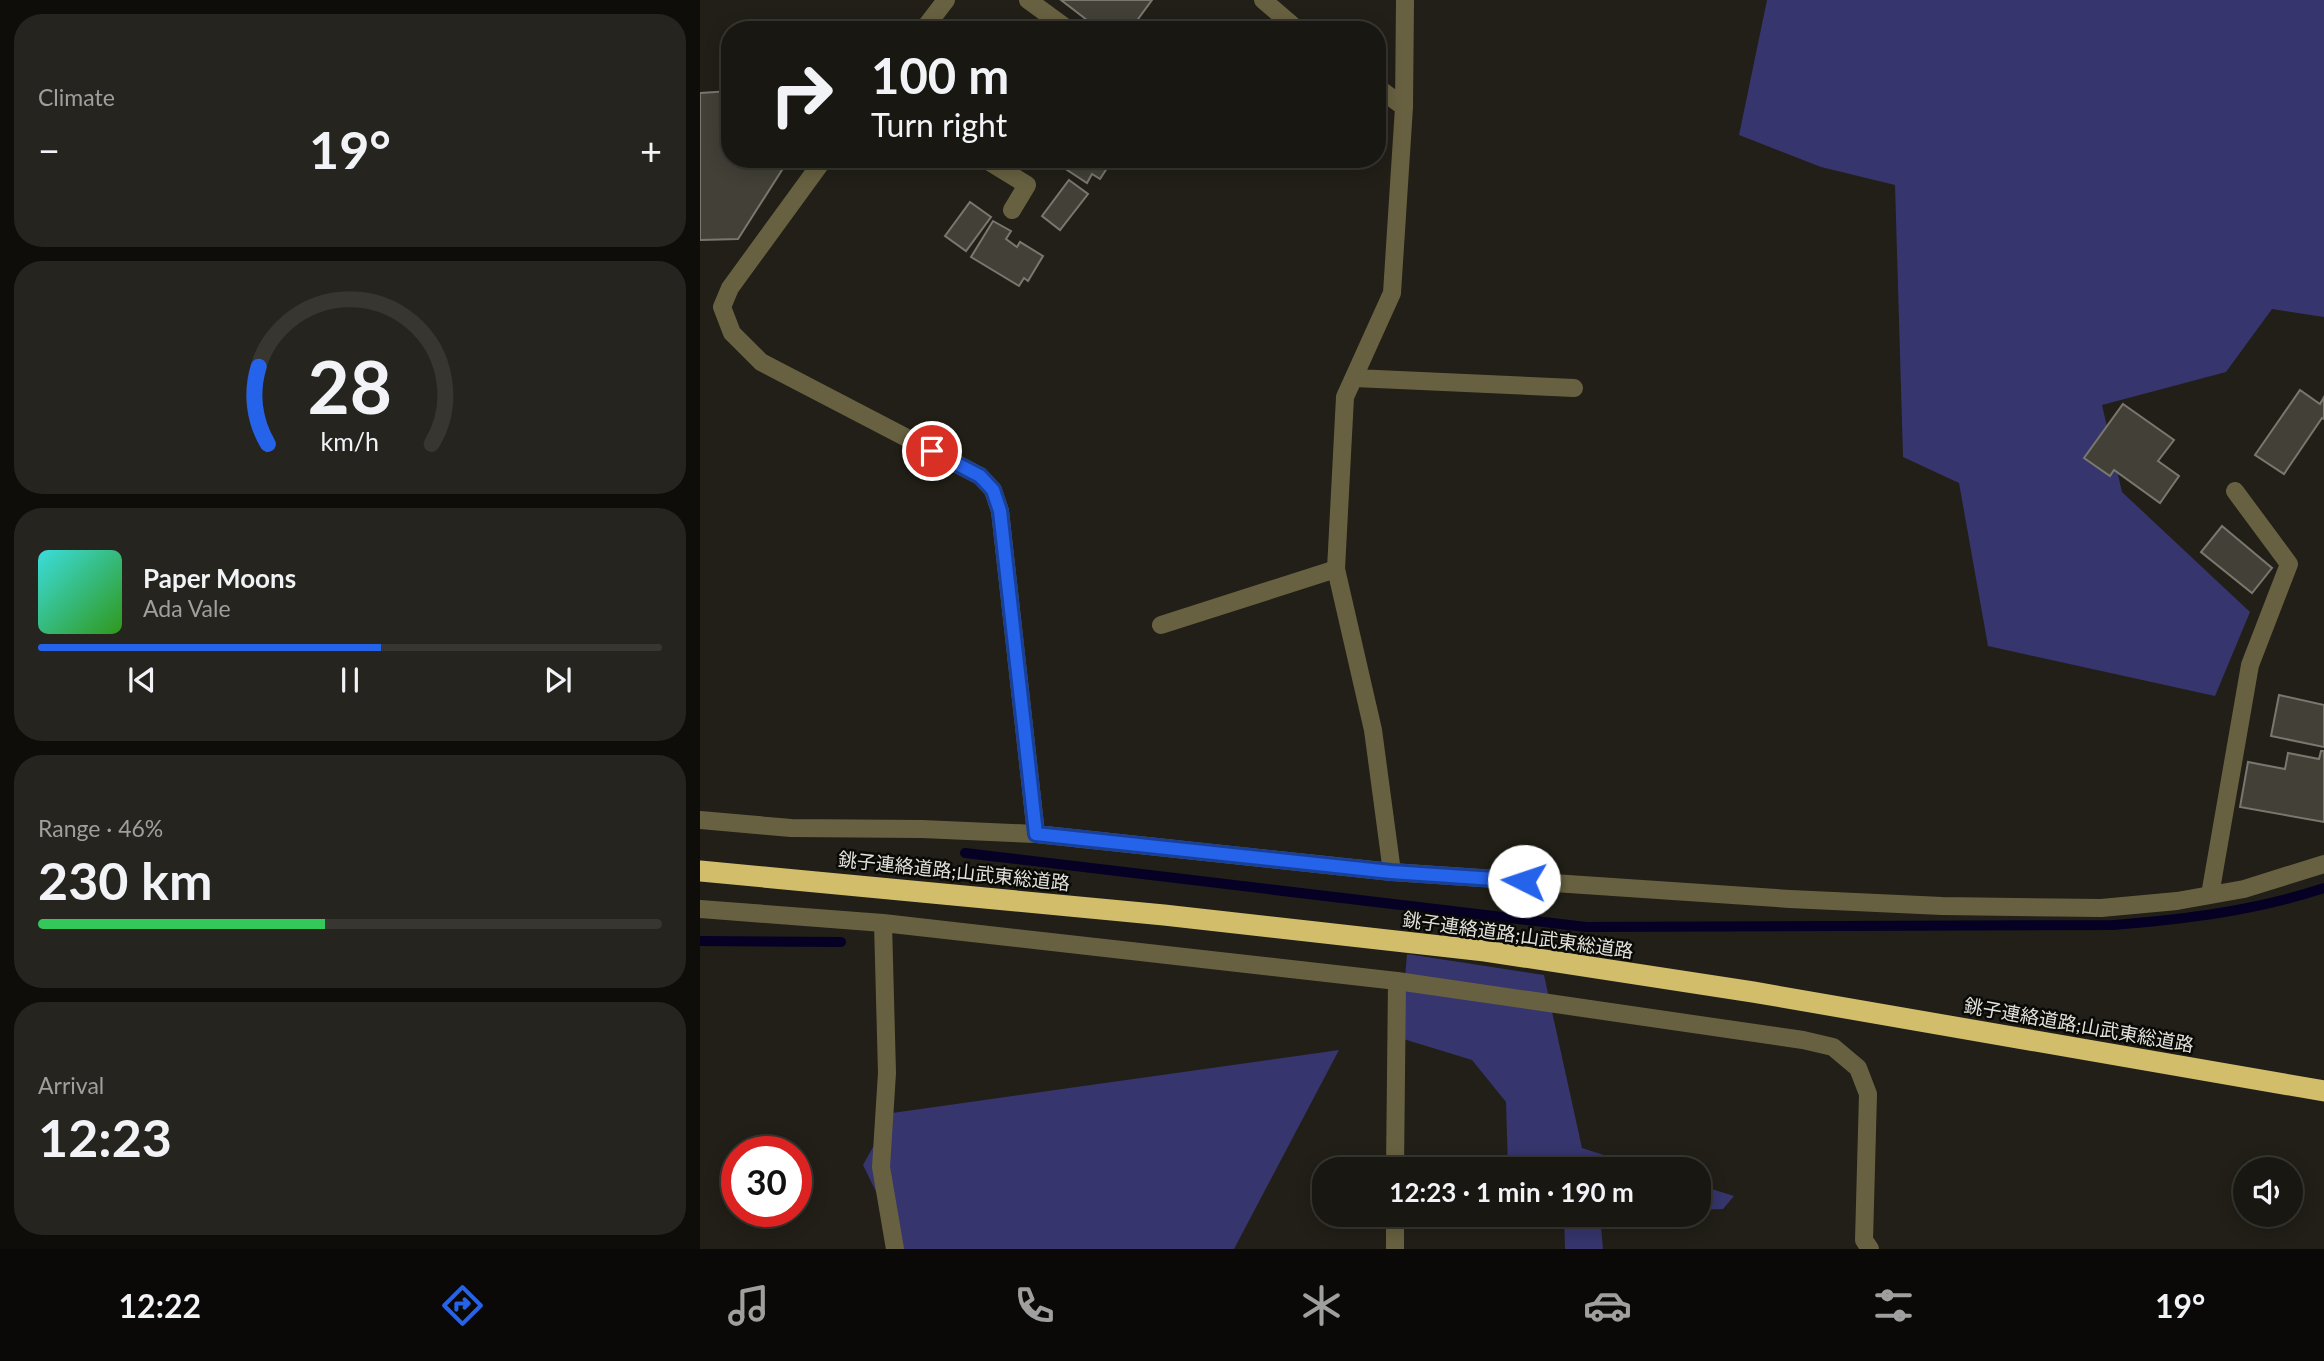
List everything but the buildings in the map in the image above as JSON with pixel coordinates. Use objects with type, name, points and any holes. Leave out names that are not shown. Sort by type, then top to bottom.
[{"type":"highway","name":"銚子連絡道路;山武東総道路","points":[[700,871],[1164,915],[1485,951],[1767,995],[2324,1091]]},
{"type":"street","points":[[930,21],[946,0]]},
{"type":"street","points":[[1028,0],[1057,21]]},
{"type":"street","points":[[1263,0],[1288,21]]},
{"type":"street","points":[[1391,872],[1373,730],[1336,569],[1345,397],[1392,293],[1404,107],[1405,0]]},
{"type":"street","points":[[1386,94],[1404,107]]},
{"type":"street","points":[[817,168],[730,288],[722,307],[732,333],[761,362],[980,476],[993,490],[1000,511],[1036,834]]},
{"type":"street","points":[[1000,168],[1027,185],[1012,210]]},
{"type":"street","points":[[1354,378],[1574,388]]},
{"type":"street","points":[[2210,895],[2250,665],[2289,564],[2235,491]]},
{"type":"street","points":[[1161,625],[1336,569]]},
{"type":"street","points":[[700,820],[791,828],[922,829],[1036,834],[1391,872],[1790,899],[1942,906],[2101,908],[2177,901],[2244,889],[2324,864]]},
{"type":"street","points":[[700,909],[883,923],[1397,981],[1804,1040],[1833,1047],[1858,1068],[1868,1094],[1864,1240],[1870,1249]]},
{"type":"street","points":[[883,923],[887,1073],[881,1167],[895,1249]]},
{"type":"street","points":[[1395,1157],[1397,981]]},
{"type":"street","points":[[1395,1227],[1395,1249]]},
{"type":"shaded area","points":[[1767,0],[2324,0],[2324,317],[2272,309],[2226,372],[2102,405],[2122,492],[2250,612],[2215,696],[1988,646],[1959,483],[1903,457],[1895,185],[1821,167],[1739,135]]},
{"type":"shaded area","points":[[1407,954],[1544,975],[1582,1148],[1610,1157],[1508,1157],[1506,1102],[1472,1060],[1400,1038]]},
{"type":"shaded area","points":[[1339,1050],[1234,1249],[904,1249],[863,1165],[892,1113]]},
{"type":"shaded area","points":[[1711,1189],[1734,1196],[1723,1209],[1711,1210]]},
{"type":"shaded area","points":[[1564,1227],[1601,1227],[1603,1249],[1565,1249]]},
{"type":"waterway","points":[[965,853],[1586,927],[2114,925],[2220,913],[2272,903],[2324,888]]},
{"type":"waterway","points":[[700,941],[841,942]]},
{"type":"route","points":[[932,451],[980,476],[993,490],[1000,511],[1036,834],[1391,872],[1524,881]]}]
